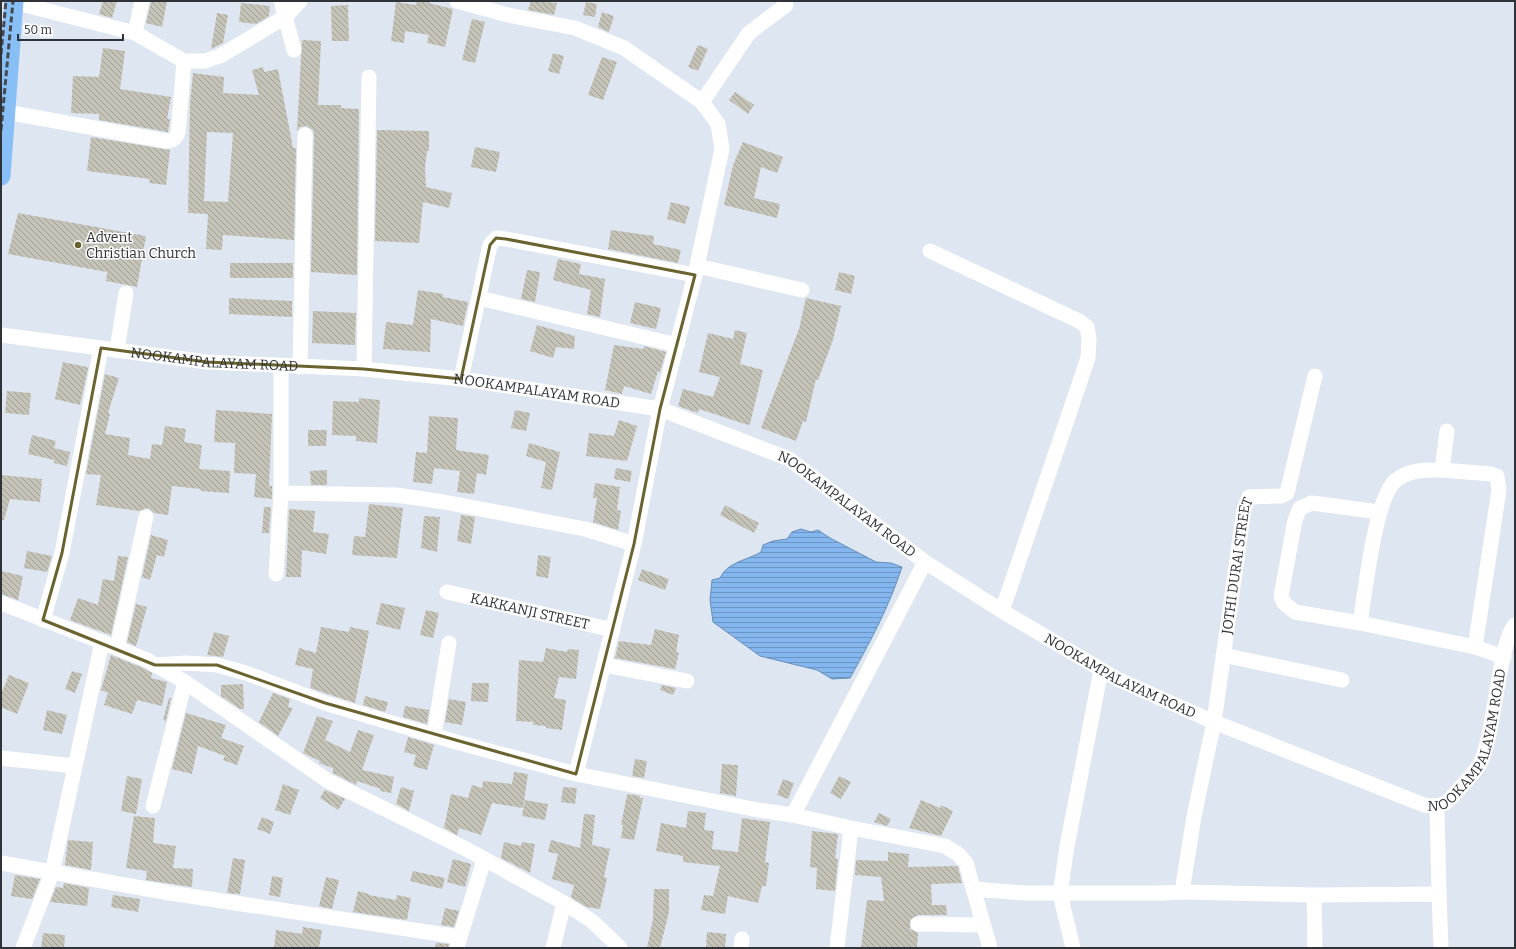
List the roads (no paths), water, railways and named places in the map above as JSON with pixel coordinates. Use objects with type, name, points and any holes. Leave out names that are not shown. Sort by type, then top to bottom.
[{"type":"main road","points":[[1,176],[14,2]]},
{"type":"street","points":[[135,33],[142,1]]},
{"type":"street","points":[[281,1],[294,50]]},
{"type":"street","points":[[14,2],[135,33],[184,61],[205,61],[220,56],[285,16],[300,1]]},
{"type":"street","points":[[457,1],[508,15],[575,28],[624,48],[702,102],[718,124],[722,149],[696,271],[660,409],[634,544],[576,774]]},
{"type":"street","points":[[702,102],[749,33],[786,5]]},
{"type":"street","points":[[6,112],[172,141],[176,138],[178,133],[184,61]]},
{"type":"street","points":[[364,369],[369,77]]},
{"type":"street","points":[[300,367],[305,135]]},
{"type":"street","points":[[461,379],[490,244],[496,238],[802,290]]},
{"type":"street","points":[[930,251],[1079,321],[1087,327],[1089,339],[1088,358],[1002,611]]},
{"type":"street","points":[[117,350],[126,293]]},
{"type":"street","points":[[479,298],[677,345]]},
{"type":"street","name":"NOOKAMPALAYAM ROAD","points":[[1,335],[207,362],[364,369],[461,379],[660,409],[789,459],[925,562],[1002,611],[1117,679],[1214,722],[1424,805],[1438,807],[1448,802],[1477,769],[1488,742],[1504,657],[1511,628],[1515,625]]},
{"type":"street","points":[[43,620],[62,552],[101,348]]},
{"type":"street","points":[[276,574],[281,492],[282,366]]},
{"type":"street","name":"JOTHI DURAI STREET","points":[[1182,892],[1194,816],[1214,722],[1246,501],[1249,497],[1254,496],[1281,496],[1287,493],[1315,376]]},
{"type":"street","points":[[1442,470],[1447,431]]},
{"type":"street","points":[[1360,623],[1378,512],[1394,482],[1404,475],[1417,470],[1442,470],[1491,474],[1497,476],[1499,490],[1475,647]]},
{"type":"street","points":[[281,492],[396,495],[444,502],[585,529],[634,544]]},
{"type":"street","points":[[1378,512],[1312,503],[1300,508],[1295,520],[1281,596],[1284,603],[1295,612],[1360,623],[1475,647],[1504,657]]},
{"type":"street","points":[[118,648],[146,516]]},
{"type":"street","points":[[793,815],[925,562]]},
{"type":"street","name":"KAKKANJI STREET","points":[[447,592],[613,630]]},
{"type":"street","points":[[1,602],[43,620],[118,648],[155,665],[185,682],[328,781],[468,850],[564,903],[592,921],[620,948]]},
{"type":"street","points":[[23,948],[52,873],[102,642]]},
{"type":"street","points":[[434,735],[449,643]]},
{"type":"street","points":[[1223,656],[1342,680]]},
{"type":"street","points":[[155,665],[186,663],[217,665],[246,673],[325,703],[576,774],[758,810],[793,815],[945,846],[958,854],[966,863],[990,948]]},
{"type":"street","points":[[604,665],[687,681]]},
{"type":"street","points":[[1073,948],[1060,894],[1068,838],[1101,670]]},
{"type":"street","points":[[153,806],[185,682]]},
{"type":"street","points":[[1,758],[74,766]]},
{"type":"street","points":[[1438,807],[1439,894],[1442,948]]},
{"type":"street","points":[[837,948],[851,828]]},
{"type":"street","points":[[1,863],[458,942],[484,860]]},
{"type":"street","points":[[973,889],[1060,894],[1182,892],[1314,895],[1439,894]]},
{"type":"street","points":[[1314,895],[1315,948]]},
{"type":"street","points":[[553,948],[564,903]]},
{"type":"street","points":[[918,924],[983,925]]},
{"type":"water","points":[[801,529],[811,532],[818,530],[830,538],[876,562],[891,563],[902,567],[897,582],[872,638],[850,678],[832,679],[817,670],[760,656],[713,622],[710,600],[712,580],[720,578],[728,568],[738,562],[761,552],[763,545],[773,541],[787,539],[792,532]]},
{"type":"railway","points":[[1,54],[6,1]]},
{"type":"railway","points":[[1,130],[13,1]]},
{"type":"place","name":"Advent Christian Church","points":[[78,245]]}]
